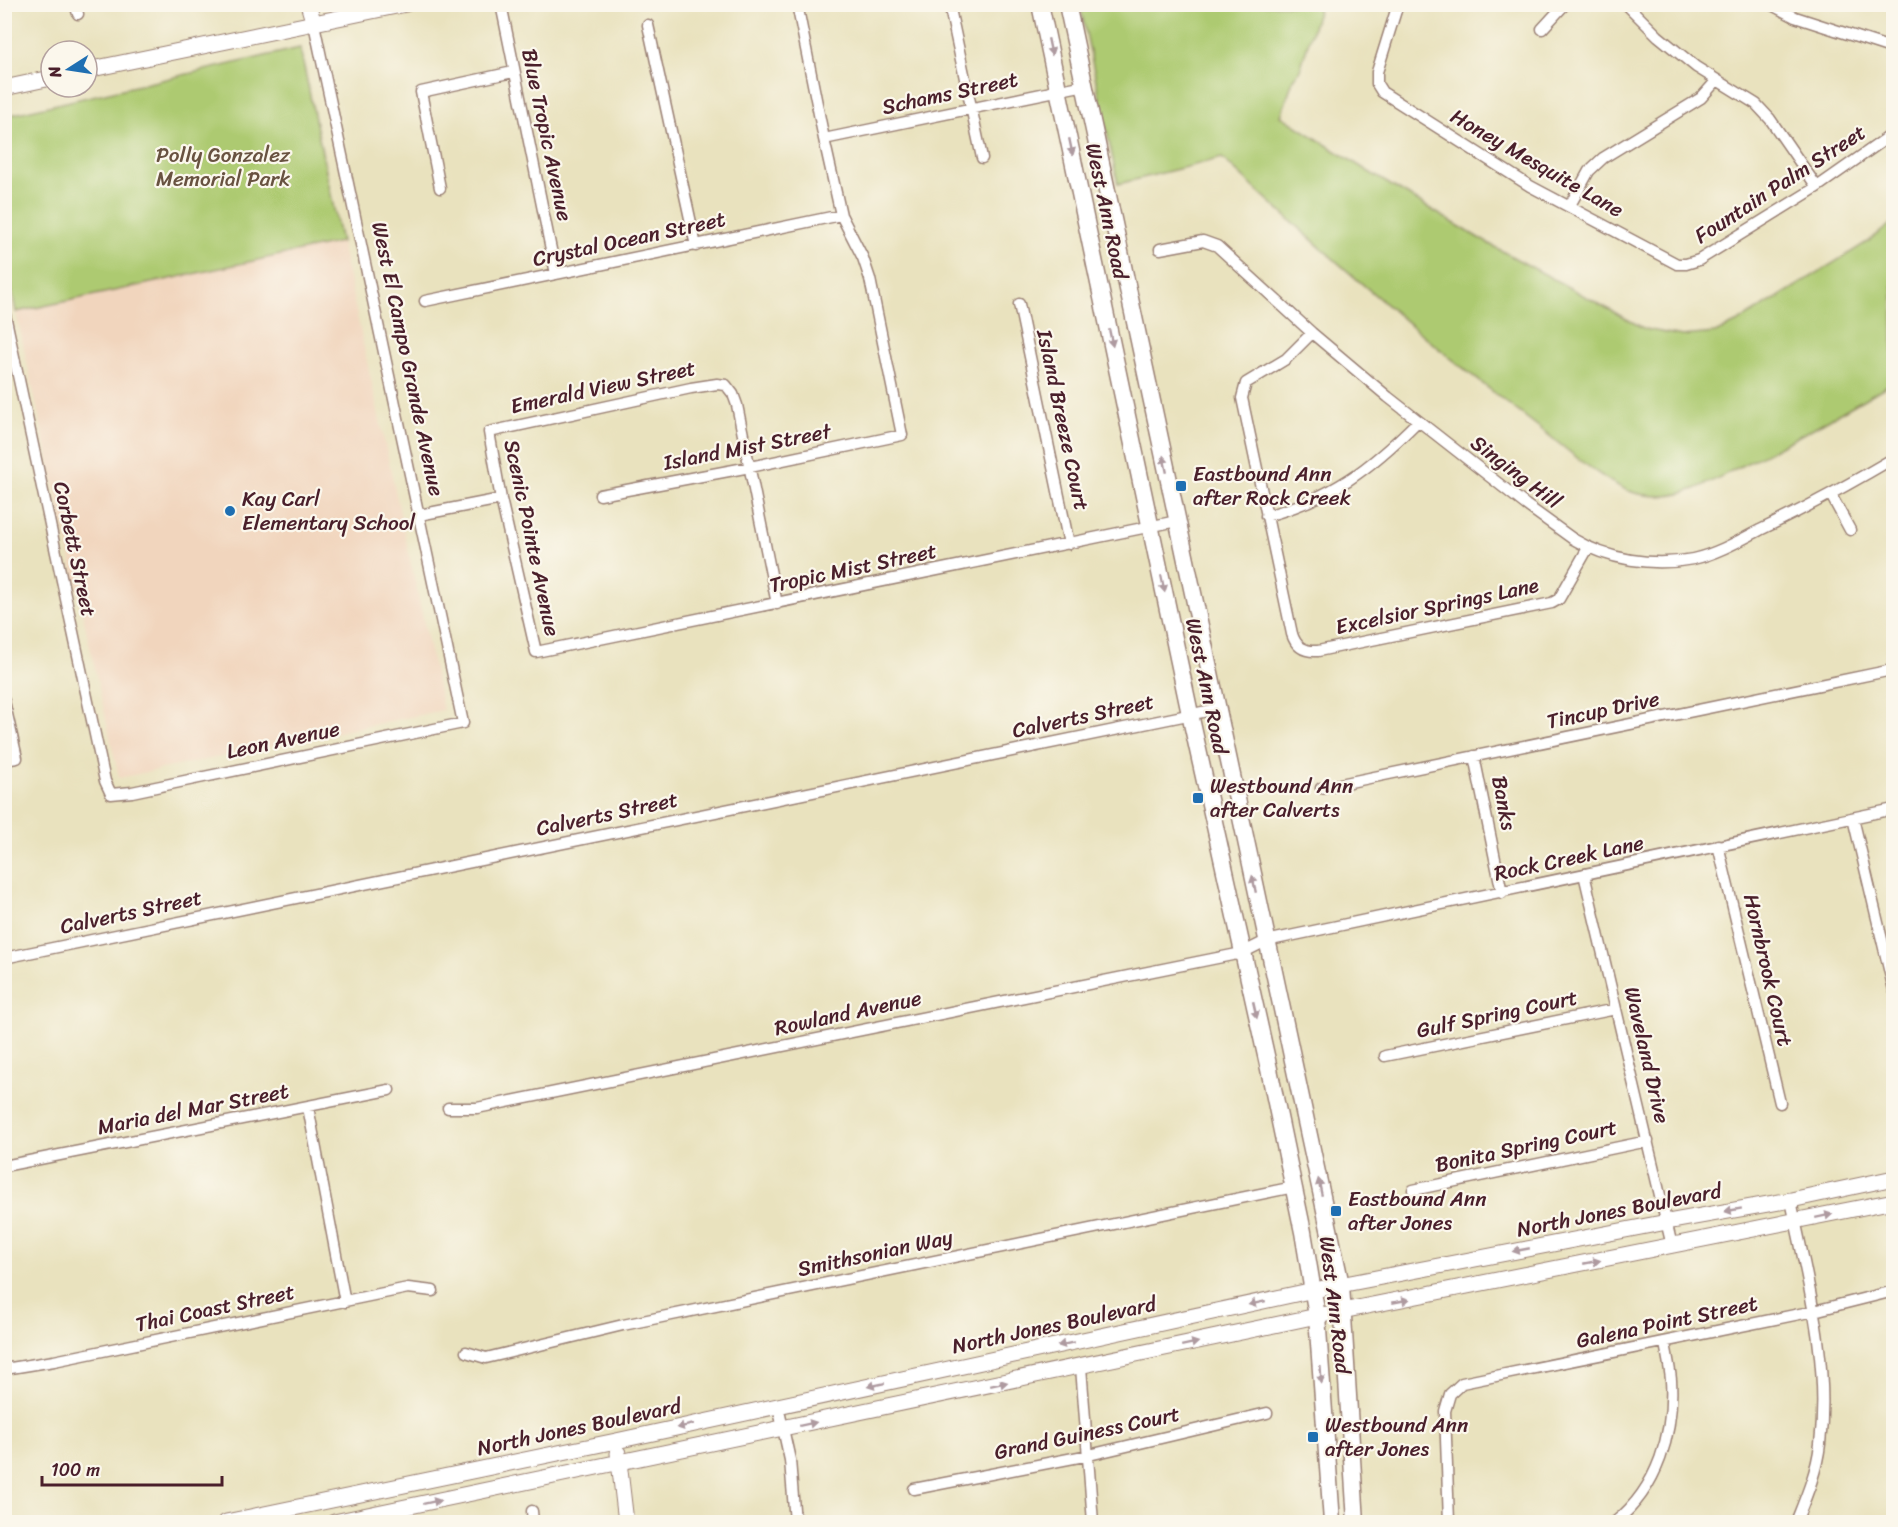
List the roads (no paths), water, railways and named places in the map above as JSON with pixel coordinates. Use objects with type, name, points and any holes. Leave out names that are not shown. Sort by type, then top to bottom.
[{"type":"main road","name":"West El Campo Grande Avenue","points":[[308,4],[314,24]]},
{"type":"main road","points":[[99,68],[406,4]]},
{"type":"main road","name":"West Ann Road","points":[[1040,4],[1190,714],[1254,947],[1341,1285],[1356,1522]]},
{"type":"main road","name":"West Ann Road","points":[[1067,4],[1217,709],[1294,1187],[1314,1290],[1332,1522]]},
{"type":"main road","points":[[4,88],[39,81]]},
{"type":"main road","name":"North Jones Boulevard","points":[[226,1522],[266,1518],[1314,1290],[1791,1200],[1893,1178]]},
{"type":"main road","name":"North Jones Boulevard","points":[[334,1522],[1317,1317],[1893,1201]]},
{"type":"main road","points":[[616,1441],[626,1522]]},
{"type":"street","name":"Blue Tropic Avenue","points":[[501,4],[513,72],[556,274]]},
{"type":"street","points":[[797,4],[841,214]]},
{"type":"street","points":[[949,4],[982,158]]},
{"type":"street","name":"Honey Mesquite Lane","points":[[1398,4],[1377,72],[1377,84],[1382,92],[1530,186],[1677,264],[1686,264]]},
{"type":"street","points":[[1542,29],[1564,4]]},
{"type":"street","points":[[1626,4],[1658,36],[1696,67],[1756,104],[1770,119],[1817,187]]},
{"type":"street","points":[[1770,4],[1795,17],[1893,49]]},
{"type":"street","name":"West El Campo Grande Avenue","points":[[314,24],[463,723]]},
{"type":"street","points":[[648,25],[696,246]]},
{"type":"street","points":[[440,188],[421,92],[513,72]]},
{"type":"street","points":[[1569,207],[1589,171],[1603,158],[1701,99],[1717,80]]},
{"type":"street","name":"Schams Street","points":[[824,139],[1085,85]]},
{"type":"street","name":"Fountain Palm Street","points":[[1686,264],[1699,260],[1817,187],[1893,134]]},
{"type":"street","name":"Crystal Ocean Street","points":[[425,301],[841,214]]},
{"type":"street","name":"Island Mist Street","points":[[600,495],[902,435],[870,279],[863,258],[841,214]]},
{"type":"street","name":"Singing Hill","points":[[1160,249],[1203,241],[1217,246],[1312,333],[1418,422],[1534,511],[1588,548],[1636,561],[1664,562],[1694,559],[1721,549],[1831,495],[1893,458]]},
{"type":"street","name":"Island Breeze Court","points":[[1018,304],[1070,544]]},
{"type":"street","name":"Corbett Street","points":[[4,310],[105,781],[111,794]]},
{"type":"street","points":[[1312,333],[1286,359],[1250,379],[1242,392],[1242,404],[1266,516],[1307,503],[1349,481],[1378,460],[1418,422]]},
{"type":"street","name":"Emerald View Street","points":[[489,432],[680,391],[717,384],[726,385],[733,394],[750,467]]},
{"type":"street","name":"Scenic Pointe Avenue","points":[[489,432],[501,499],[536,652]]},
{"type":"street","points":[[750,467],[777,604]]},
{"type":"street","points":[[1831,495],[1850,530]]},
{"type":"street","points":[[419,515],[501,499]]},
{"type":"street","name":"Excelsior Springs Lane","points":[[1266,516],[1292,634],[1301,648],[1318,651],[1552,603],[1559,599],[1588,548]]},
{"type":"street","name":"Tropic Mist Street","points":[[536,652],[1177,521]]},
{"type":"street","name":"Tincup Drive","points":[[1321,788],[1893,673]]},
{"type":"street","points":[[4,701],[17,758],[4,760]]},
{"type":"street","name":"Calverts Street","points":[[4,958],[1217,709]]},
{"type":"street","name":"Leon Avenue","points":[[111,794],[132,792],[463,723]]},
{"type":"street","name":"Banks","points":[[1474,756],[1502,893]]},
{"type":"street","name":"Rock Creek Lane","points":[[1254,947],[1893,809]]},
{"type":"street","points":[[1853,818],[1893,990]]},
{"type":"street","name":"Hornbrook Court","points":[[1718,845],[1780,1103]]},
{"type":"street","name":"Waveland Drive","points":[[1584,874],[1672,1246]]},
{"type":"street","name":"Rowland Avenue","points":[[448,1108],[489,1106],[1254,947]]},
{"type":"street","name":"Gulf Spring Court","points":[[1385,1056],[1616,1009]]},
{"type":"street","name":"Maria del Mar Street","points":[[4,1166],[390,1090]]},
{"type":"street","points":[[308,1107],[345,1302]]},
{"type":"street","name":"Bonita Spring Court","points":[[1413,1190],[1647,1141]]},
{"type":"street","name":"Smithsonian Way","points":[[466,1352],[486,1358],[623,1325],[1294,1187]]},
{"type":"street","points":[[1791,1200],[1814,1311],[1824,1391],[1820,1446],[1810,1489],[1796,1522]]},
{"type":"street","name":"Thai Coast Street","points":[[4,1367],[11,1368],[54,1361],[408,1288],[434,1291]]},
{"type":"street","name":"Galena Point Street","points":[[1449,1522],[1445,1411],[1450,1394],[1462,1383],[1665,1343],[1814,1311],[1893,1291]]},
{"type":"street","points":[[1615,1522],[1642,1494],[1654,1474],[1665,1445],[1671,1422],[1671,1379],[1665,1343]]},
{"type":"street","points":[[1081,1367],[1093,1522]]},
{"type":"street","points":[[778,1406],[790,1460],[795,1522]]},
{"type":"street","name":"Grand Guiness Court","points":[[914,1489],[1089,1455],[1268,1413]]},
{"type":"street","points":[[532,1511],[533,1522]]},
{"type":"place","name":"Eastbound Ann after Rock Creek","points":[[1181,486]]},
{"type":"place","name":"Kay Carl Elementary School","points":[[230,511]]},
{"type":"place","name":"Westbound Ann after Calverts","points":[[1198,798]]},
{"type":"place","name":"Eastbound Ann after Jones","points":[[1336,1211]]},
{"type":"place","name":"Westbound Ann after Jones","points":[[1313,1437]]},
{"type":"park label","name":"Polly Gonzalez Memorial Park","points":[[223,167]]}]
